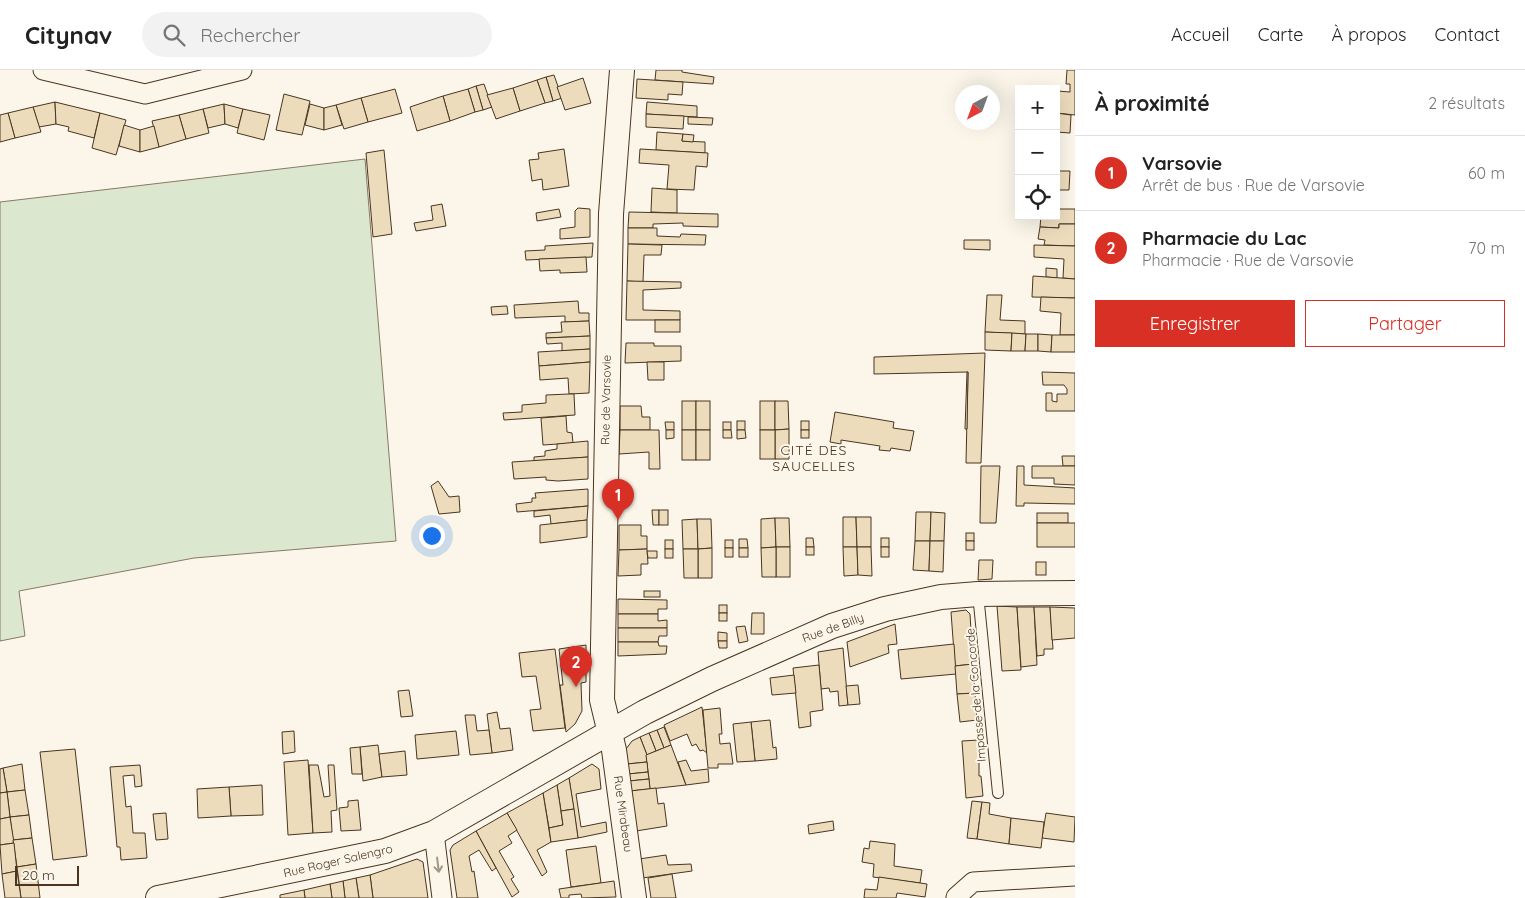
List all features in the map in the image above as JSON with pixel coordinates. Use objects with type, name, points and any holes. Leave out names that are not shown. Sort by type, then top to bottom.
[{"type":"street","points":[[43,70],[145,94],[242,70]]},
{"type":"street","name":"Rue de Varsovie","points":[[610,730],[602,700],[605,465],[610,214],[622,70]]},
{"type":"street","name":"Rue de Billy","points":[[610,730],[712,679],[832,626],[895,607],[941,597],[978,594],[1075,593]]},
{"type":"street","name":"Rue Roger Salengro","points":[[158,898],[385,852],[434,833],[610,730]]},
{"type":"street","name":"Rue Mirabeau","points":[[610,730],[634,898]]},
{"type":"street","points":[[434,833],[442,898]]},
{"type":"street","points":[[956,897],[973,882],[1075,876]]},
{"type":"lane","name":"Impasse de la Concorde","points":[[978,594],[998,793]]},
{"type":"green space","points":[[365,159],[396,541],[194,558],[19,591],[25,636],[0,641],[0,202]]},
{"type":"building","points":[[656,70],[682,70],[682,72],[714,77],[713,84],[655,80]]},
{"type":"building","points":[[1067,70],[1075,70],[1075,115],[1060,113],[1060,91],[1070,92],[1070,84],[1066,84]]},
{"type":"building","points":[[554,75],[562,98],[553,101],[546,77]]},
{"type":"building","points":[[546,77],[553,101],[545,103],[537,80]]},
{"type":"building","points":[[583,78],[591,103],[565,110],[557,87]]},
{"type":"building","points":[[637,79],[683,82],[682,95],[668,94],[668,100],[636,98]]},
{"type":"building","points":[[537,80],[545,103],[520,111],[513,88]]},
{"type":"building","points":[[484,84],[492,107],[483,110],[476,86]]},
{"type":"building","points":[[476,86],[483,110],[475,112],[468,89]]},
{"type":"building","points":[[513,88],[520,111],[496,119],[487,95]]},
{"type":"building","points":[[395,89],[402,113],[368,122],[361,98]]},
{"type":"building","points":[[468,89],[475,112],[450,121],[443,96]]},
{"type":"building","points":[[284,94],[310,101],[302,135],[276,130]]},
{"type":"building","points":[[443,96],[450,121],[417,131],[410,107]]},
{"type":"building","points":[[361,98],[368,122],[344,129],[336,105]]},
{"type":"building","points":[[55,102],[56,124],[39,127],[33,107]]},
{"type":"building","points":[[55,102],[100,113],[94,138],[68,131],[69,127],[56,124]]},
{"type":"building","points":[[647,102],[697,106],[697,117],[646,114]]},
{"type":"building","points":[[224,104],[225,124],[208,128],[203,109]]},
{"type":"building","points":[[224,104],[243,109],[238,128],[225,124]]},
{"type":"building","points":[[310,104],[324,108],[324,130],[305,125]]},
{"type":"building","points":[[336,105],[342,125],[324,130],[324,108]]},
{"type":"building","points":[[33,107],[41,132],[15,138],[8,113]]},
{"type":"building","points":[[203,109],[209,133],[186,139],[179,115]]},
{"type":"building","points":[[243,109],[270,115],[264,140],[237,133]]},
{"type":"building","points":[[8,113],[15,138],[0,142],[0,115]]},
{"type":"building","points":[[100,113],[126,120],[116,155],[92,148]]},
{"type":"building","points":[[646,114],[684,116],[683,129],[646,127]]},
{"type":"building","points":[[1060,114],[1071,115],[1070,133],[1060,132]]},
{"type":"building","points":[[179,115],[186,139],[159,147],[152,121]]},
{"type":"building","points":[[688,117],[713,118],[712,125],[688,124]]},
{"type":"building","points":[[124,125],[140,130],[140,152],[119,146]]},
{"type":"building","points":[[154,126],[159,147],[140,152],[140,130]]},
{"type":"building","points":[[657,132],[683,134],[682,141],[705,142],[705,153],[656,150]]},
{"type":"building","points":[[683,134],[694,135],[693,142],[682,141]]},
{"type":"building","points":[[564,149],[569,186],[543,190],[542,179],[532,181],[529,160],[539,159],[538,153]]},
{"type":"building","points":[[640,149],[708,153],[707,167],[696,166],[694,190],[667,189],[669,165],[639,163]]},
{"type":"building","points":[[384,150],[392,234],[373,237],[366,153]]},
{"type":"building","points":[[1060,171],[1070,171],[1069,190],[1060,190]]},
{"type":"building","points":[[652,188],[677,190],[677,213],[651,212]]},
{"type":"building","points":[[442,204],[446,226],[416,231],[414,223],[433,220],[431,206]]},
{"type":"building","points":[[578,208],[590,209],[590,237],[560,239],[560,229],[575,227],[575,211]]},
{"type":"building","points":[[559,209],[561,217],[537,221],[536,213]]},
{"type":"building","points":[[1060,209],[1075,209],[1075,224],[1059,224],[1059,228],[1040,227],[1041,220],[1060,220]]},
{"type":"building","points":[[629,212],[718,214],[718,227],[683,226],[683,223],[653,224],[653,228],[628,228]]},
{"type":"building","points":[[1059,224],[1075,224],[1075,246],[1044,245],[1045,240],[1038,239],[1040,227],[1059,228]]},
{"type":"building","points":[[628,228],[657,228],[657,236],[680,237],[681,234],[706,235],[705,245],[628,244]]},
{"type":"building","points":[[964,240],[990,240],[990,250],[964,249]]},
{"type":"building","points":[[593,243],[592,257],[526,260],[525,251],[545,250],[545,246]]},
{"type":"building","points":[[628,244],[662,245],[661,255],[644,255],[643,282],[627,281]]},
{"type":"building","points":[[1034,245],[1075,246],[1075,279],[1063,278],[1064,259],[1034,257]]},
{"type":"building","points":[[586,257],[587,272],[560,273],[560,270],[540,271],[539,259]]},
{"type":"building","points":[[1046,268],[1057,269],[1057,278],[1046,277]]},
{"type":"building","points":[[1033,276],[1075,279],[1075,298],[1032,297]]},
{"type":"building","points":[[627,281],[681,282],[681,288],[643,290],[643,310],[680,311],[680,320],[626,320]]},
{"type":"building","points":[[987,295],[1002,295],[1000,320],[1025,321],[1025,334],[985,332]]},
{"type":"building","points":[[1041,297],[1075,298],[1075,335],[1060,335],[1061,313],[1040,311]]},
{"type":"building","points":[[578,301],[579,313],[589,313],[589,321],[565,322],[565,316],[515,318],[514,305]]},
{"type":"building","points":[[507,306],[508,314],[492,315],[491,307]]},
{"type":"building","points":[[655,320],[680,320],[680,332],[655,332]]},
{"type":"building","points":[[589,321],[590,336],[546,338],[546,333],[562,332],[561,322]]},
{"type":"building","points":[[985,332],[1012,333],[1011,351],[985,350]]},
{"type":"building","points":[[1012,333],[1026,334],[1025,351],[1011,351]]},
{"type":"building","points":[[1026,334],[1038,334],[1038,351],[1025,351]]},
{"type":"building","points":[[1038,334],[1052,335],[1051,352],[1038,351]]},
{"type":"building","points":[[1052,335],[1075,335],[1075,352],[1051,352]]},
{"type":"building","points":[[590,336],[590,349],[562,351],[562,343],[547,344],[546,338]]},
{"type":"building","points":[[626,343],[654,343],[654,346],[681,346],[681,361],[625,363]]},
{"type":"building","points":[[590,349],[590,362],[539,366],[538,352]]},
{"type":"building","points":[[985,353],[981,463],[966,463],[968,372],[874,374],[874,357]]},
{"type":"building","points":[[590,362],[589,393],[569,394],[568,378],[540,380],[539,366]]},
{"type":"building","points":[[647,362],[664,362],[664,380],[648,380]]},
{"type":"building","points":[[967,372],[967,429],[965,429]]},
{"type":"building","points":[[1042,372],[1075,373],[1075,411],[1046,411],[1046,393],[1052,393],[1052,401],[1057,402],[1057,394],[1067,394],[1067,389],[1064,385],[1043,385]]},
{"type":"building","points":[[574,394],[575,415],[504,420],[503,413],[522,412],[522,405],[546,403],[546,395]]},
{"type":"building","points":[[682,401],[696,401],[696,430],[682,430]]},
{"type":"building","points":[[696,401],[710,401],[710,430],[696,430]]},
{"type":"building","points":[[760,401],[775,401],[775,430],[760,430]]},
{"type":"building","points":[[775,401],[788,401],[789,429],[775,430]]},
{"type":"building","points":[[620,406],[641,406],[642,417],[650,417],[650,430],[620,430]]},
{"type":"building","points":[[835,412],[894,422],[893,428],[914,431],[910,451],[891,448],[890,451],[879,450],[880,446],[841,440],[841,444],[830,442]]},
{"type":"building","points":[[566,416],[567,432],[572,433],[573,443],[543,445],[541,418]]},
{"type":"building","points":[[737,421],[745,421],[745,430],[737,430]]},
{"type":"building","points":[[801,421],[809,421],[809,430],[801,430]]},
{"type":"building","points":[[665,422],[674,422],[674,430],[666,430]]},
{"type":"building","points":[[723,422],[731,422],[731,430],[723,430]]},
{"type":"building","points":[[789,429],[789,459],[775,459],[775,430]]},
{"type":"building","points":[[620,430],[659,430],[660,469],[649,469],[649,452],[619,454]]},
{"type":"building","points":[[666,430],[674,430],[674,438],[666,439]]},
{"type":"building","points":[[682,430],[696,430],[696,460],[682,460]]},
{"type":"building","points":[[696,430],[710,430],[710,460],[696,460]]},
{"type":"building","points":[[723,430],[731,430],[732,438],[723,438]]},
{"type":"building","points":[[737,430],[745,430],[746,438],[737,439]]},
{"type":"building","points":[[760,430],[775,430],[775,459],[760,459]]},
{"type":"building","points":[[801,430],[809,430],[809,438],[801,438]]},
{"type":"building","points":[[588,441],[588,457],[534,461],[534,457],[545,456],[545,451],[557,449],[557,444]]},
{"type":"building","points":[[1062,456],[1075,456],[1075,466],[1063,466]]},
{"type":"building","points":[[588,457],[588,479],[558,481],[546,480],[546,477],[514,479],[512,462]]},
{"type":"building","points":[[981,466],[1000,466],[996,523],[980,523]]},
{"type":"building","points":[[1017,466],[1024,466],[1024,485],[1075,488],[1075,504],[1024,503],[1024,506],[1016,506]]},
{"type":"building","points":[[1032,466],[1075,466],[1075,485],[1054,484],[1054,478],[1032,478]]},
{"type":"building","points":[[438,481],[449,497],[459,496],[460,512],[439,514],[431,486]]},
{"type":"building","points":[[588,489],[588,506],[517,512],[516,504],[532,502],[532,498],[536,498],[535,493]]},
{"type":"building","points":[[588,506],[587,520],[551,524],[550,515],[534,517],[534,511]]},
{"type":"building","points":[[652,510],[659,510],[659,525],[653,525]]},
{"type":"building","points":[[659,510],[668,510],[668,525],[659,525]]},
{"type":"building","points":[[916,512],[931,512],[930,541],[915,541]]},
{"type":"building","points":[[931,512],[945,513],[944,541],[930,541]]},
{"type":"building","points":[[1037,513],[1068,513],[1068,523],[1037,523]]},
{"type":"building","points":[[843,517],[856,517],[857,547],[843,547]]},
{"type":"building","points":[[856,517],[871,517],[871,547],[857,547]]},
{"type":"building","points":[[775,518],[776,547],[761,548],[761,519]]},
{"type":"building","points":[[775,518],[789,518],[790,547],[776,547]]},
{"type":"building","points":[[697,519],[698,549],[683,549],[682,520]]},
{"type":"building","points":[[697,519],[711,519],[712,548],[698,549]]},
{"type":"building","points":[[587,520],[587,537],[540,543],[540,525]]},
{"type":"building","points":[[1037,523],[1075,523],[1075,547],[1037,547]]},
{"type":"building","points":[[619,525],[641,525],[641,536],[647,536],[647,549],[619,550]]},
{"type":"building","points":[[966,533],[974,533],[974,541],[966,541]]},
{"type":"building","points":[[806,538],[813,538],[814,547],[806,547]]},
{"type":"building","points":[[881,538],[889,538],[889,547],[881,547]]},
{"type":"building","points":[[739,539],[747,539],[748,548],[739,548]]},
{"type":"building","points":[[665,540],[673,540],[673,549],[665,549]]},
{"type":"building","points":[[725,540],[733,540],[733,548],[725,548]]},
{"type":"building","points":[[915,541],[930,541],[929,571],[913,570]]},
{"type":"building","points":[[930,541],[944,541],[943,572],[929,571]]},
{"type":"building","points":[[966,541],[974,541],[974,550],[966,550]]},
{"type":"building","points":[[776,547],[790,547],[790,577],[776,577]]},
{"type":"building","points":[[776,547],[776,577],[762,577],[761,548]]},
{"type":"building","points":[[806,547],[814,547],[814,555],[806,555]]},
{"type":"building","points":[[843,547],[857,547],[858,575],[844,576]]},
{"type":"building","points":[[857,547],[871,547],[872,576],[858,575]]},
{"type":"building","points":[[881,547],[889,547],[889,557],[881,557]]},
{"type":"building","points":[[712,548],[712,578],[698,578],[698,549]]},
{"type":"building","points":[[725,548],[733,548],[733,557],[725,557]]},
{"type":"building","points":[[739,548],[748,548],[748,557],[739,557]]},
{"type":"building","points":[[647,549],[648,564],[641,564],[641,575],[618,576],[619,550]]},
{"type":"building","points":[[665,549],[673,549],[673,558],[665,558]]},
{"type":"building","points":[[683,549],[698,549],[698,578],[684,578]]},
{"type":"building","points":[[647,551],[657,551],[657,558],[648,558]]},
{"type":"building","points":[[979,560],[993,560],[992,579],[978,580]]},
{"type":"building","points":[[1036,562],[1046,562],[1046,575],[1036,575]]},
{"type":"building","points":[[644,591],[660,591],[660,597],[644,597]]},
{"type":"building","points":[[618,599],[667,600],[667,609],[658,609],[658,614],[618,614]]},
{"type":"building","points":[[719,605],[727,605],[727,613],[719,613]]},
{"type":"building","points":[[997,606],[1017,607],[1021,670],[1002,671]]},
{"type":"building","points":[[1017,607],[1034,607],[1037,665],[1021,667]]},
{"type":"building","points":[[1034,607],[1050,607],[1053,649],[1044,649],[1044,655],[1037,656]]},
{"type":"building","points":[[1050,607],[1075,608],[1075,638],[1052,640]]},
{"type":"building","points":[[966,610],[970,614],[973,664],[955,666],[951,612]]},
{"type":"building","points":[[719,613],[727,613],[727,621],[719,621]]},
{"type":"building","points":[[752,613],[764,613],[764,634],[751,634]]},
{"type":"building","points":[[618,614],[658,614],[658,621],[667,620],[667,628],[618,628]]},
{"type":"building","points":[[895,624],[897,644],[888,645],[889,653],[850,667],[847,642]]},
{"type":"building","points":[[745,626],[748,641],[739,643],[736,627]]},
{"type":"building","points":[[618,628],[667,628],[667,636],[659,636],[658,642],[618,642]]},
{"type":"building","points":[[718,632],[727,633],[727,641],[718,641]]},
{"type":"building","points":[[718,641],[727,641],[727,648],[719,648]]},
{"type":"building","points":[[618,642],[658,642],[659,646],[667,646],[666,654],[618,656]]},
{"type":"building","points":[[954,644],[956,674],[901,679],[898,650]]},
{"type":"building","points":[[586,645],[586,682],[581,683],[582,711],[575,724],[566,732],[560,685],[563,685],[559,649]]},
{"type":"building","points":[[843,648],[848,705],[839,706],[838,691],[830,692],[829,688],[821,689],[818,652]]},
{"type":"building","points":[[555,649],[565,728],[533,731],[530,710],[541,709],[536,676],[522,677],[519,653]]},
{"type":"building","points":[[973,664],[975,693],[957,694],[955,666]]},
{"type":"building","points":[[819,665],[823,710],[810,712],[811,726],[799,728],[793,668]]},
{"type":"building","points":[[794,675],[796,693],[772,695],[770,678]]},
{"type":"building","points":[[858,685],[860,704],[848,705],[846,686]]},
{"type":"building","points":[[409,690],[413,716],[401,717],[398,691]]},
{"type":"building","points":[[975,693],[977,720],[960,722],[957,694]]},
{"type":"building","points":[[702,707],[707,753],[703,750],[700,751],[696,744],[692,746],[687,734],[670,741],[664,725]]},
{"type":"building","points":[[720,708],[722,734],[719,734],[720,744],[730,743],[733,764],[718,764],[718,768],[708,768],[703,710]]},
{"type":"building","points":[[497,712],[500,729],[510,728],[513,750],[492,753],[487,714]]},
{"type":"building","points":[[465,715],[475,715],[477,731],[489,730],[492,753],[470,755]]},
{"type":"building","points":[[770,720],[773,748],[776,747],[777,759],[755,761],[751,722]]},
{"type":"building","points":[[751,722],[755,761],[737,762],[733,724]]},
{"type":"building","points":[[664,727],[671,745],[664,748],[657,730]]},
{"type":"building","points":[[657,730],[664,748],[656,751],[649,733]]},
{"type":"building","points":[[294,731],[295,752],[283,754],[282,732]]},
{"type":"building","points":[[456,731],[459,755],[417,759],[415,735]]},
{"type":"building","points":[[649,733],[656,751],[647,755],[640,737]]},
{"type":"building","points":[[640,737],[647,755],[647,762],[627,764],[626,749],[632,741]]},
{"type":"building","points":[[979,740],[979,776],[981,776],[983,796],[966,798],[962,741]]},
{"type":"building","points":[[378,745],[382,777],[363,781],[360,747]]},
{"type":"building","points":[[671,745],[686,785],[650,789],[646,755]]},
{"type":"building","points":[[360,747],[362,774],[352,774],[350,748]]},
{"type":"building","points":[[75,749],[87,856],[53,860],[40,752]]},
{"type":"building","points":[[405,751],[407,775],[382,777],[379,754]]},
{"type":"building","points":[[308,760],[313,833],[288,835],[284,762]]},
{"type":"building","points":[[686,760],[691,771],[708,769],[709,782],[686,785],[678,762]]},
{"type":"building","points":[[647,762],[648,772],[628,774],[627,764]]},
{"type":"building","points":[[22,764],[25,790],[7,792],[3,768]]},
{"type":"building","points":[[592,764],[599,769],[601,789],[576,794],[581,827],[606,822],[607,832],[578,838],[569,778]]},
{"type":"building","points":[[140,765],[142,786],[135,787],[134,775],[123,776],[126,807],[131,806],[133,833],[145,833],[147,858],[121,860],[120,847],[117,847],[110,767]]},
{"type":"building","points":[[309,765],[318,765],[324,797],[330,796],[328,765],[334,765],[337,810],[331,811],[332,832],[313,833]]},
{"type":"building","points":[[3,768],[7,792],[0,793],[0,769]]},
{"type":"building","points":[[648,772],[649,779],[629,781],[628,774]]},
{"type":"building","points":[[569,778],[574,809],[561,811],[557,785]]},
{"type":"building","points":[[649,779],[650,789],[630,791],[629,781]]},
{"type":"building","points":[[262,785],[263,815],[231,816],[229,787]]},
{"type":"building","points":[[557,785],[563,825],[549,828],[543,793]]},
{"type":"building","points":[[229,787],[231,816],[198,818],[197,789]]},
{"type":"building","points":[[656,788],[658,804],[664,803],[667,826],[636,831],[630,791]]},
{"type":"building","points":[[25,790],[29,815],[10,817],[7,792]]},
{"type":"building","points":[[7,792],[10,817],[0,819],[0,793]]},
{"type":"building","points":[[543,793],[551,842],[537,850],[547,872],[542,876],[507,813]]},
{"type":"building","points":[[358,800],[361,830],[341,831],[339,808],[348,807],[348,801]]},
{"type":"building","points":[[972,801],[982,802],[977,839],[967,838]]},
{"type":"building","points":[[982,802],[990,803],[989,814],[1011,818],[1009,844],[977,839]]},
{"type":"building","points":[[574,809],[578,838],[551,842],[549,828],[563,825],[561,811]]},
{"type":"building","points":[[166,813],[168,839],[156,840],[153,814]]},
{"type":"building","points":[[507,813],[517,830],[508,836],[512,843],[499,851],[514,877],[511,879],[519,892],[512,897],[476,831]]},
{"type":"building","points":[[1046,813],[1075,817],[1074,842],[1042,838]]},
{"type":"building","points":[[29,815],[32,838],[13,840],[10,817]]},
{"type":"building","points":[[10,817],[14,843],[0,845],[0,819]]},
{"type":"building","points":[[1011,818],[1044,822],[1041,848],[1009,844]]},
{"type":"building","points":[[833,821],[834,830],[809,834],[808,825]]},
{"type":"building","points":[[476,831],[496,868],[492,871],[479,850],[469,856],[472,872],[474,871],[478,898],[457,898],[450,850],[453,845]]},
{"type":"building","points":[[32,838],[36,864],[17,867],[13,840]]},
{"type":"building","points":[[870,841],[895,844],[894,866],[922,870],[920,883],[873,877],[874,864],[862,862],[864,848],[869,849]]},
{"type":"building","points":[[14,843],[17,871],[2,874],[0,845]]},
{"type":"building","points":[[596,846],[601,883],[571,887],[566,850]]},
{"type":"building","points":[[666,855],[668,865],[691,864],[692,871],[642,878],[639,859]]},
{"type":"building","points":[[417,859],[423,862],[428,898],[373,898],[370,875]]},
{"type":"building","points":[[36,864],[40,898],[21,898],[17,867]]},
{"type":"building","points":[[17,871],[21,898],[5,898],[2,874]]},
{"type":"building","points":[[672,874],[676,898],[651,898],[648,878]]},
{"type":"building","points":[[370,875],[373,898],[359,898],[356,878]]},
{"type":"building","points":[[879,877],[927,884],[925,897],[897,893],[896,898],[864,898],[865,889],[877,890]]},
{"type":"building","points":[[356,878],[359,898],[345,898],[343,881]]},
{"type":"building","points":[[343,881],[345,898],[332,898],[330,884]]},
{"type":"building","points":[[614,881],[616,897],[582,898],[581,894],[569,895],[569,898],[561,898],[559,889]]},
{"type":"building","points":[[330,884],[332,898],[305,898],[304,890]]},
{"type":"building","points":[[304,890],[305,898],[280,898],[280,895]]},
{"type":"place","name":"Varsovie","points":[[618,520]]},
{"type":"place","name":"Pharmacie du Lac","points":[[576,687]]},
{"type":"district","name":"CITÉ DES SAUCELLES","points":[[814,458]]}]
